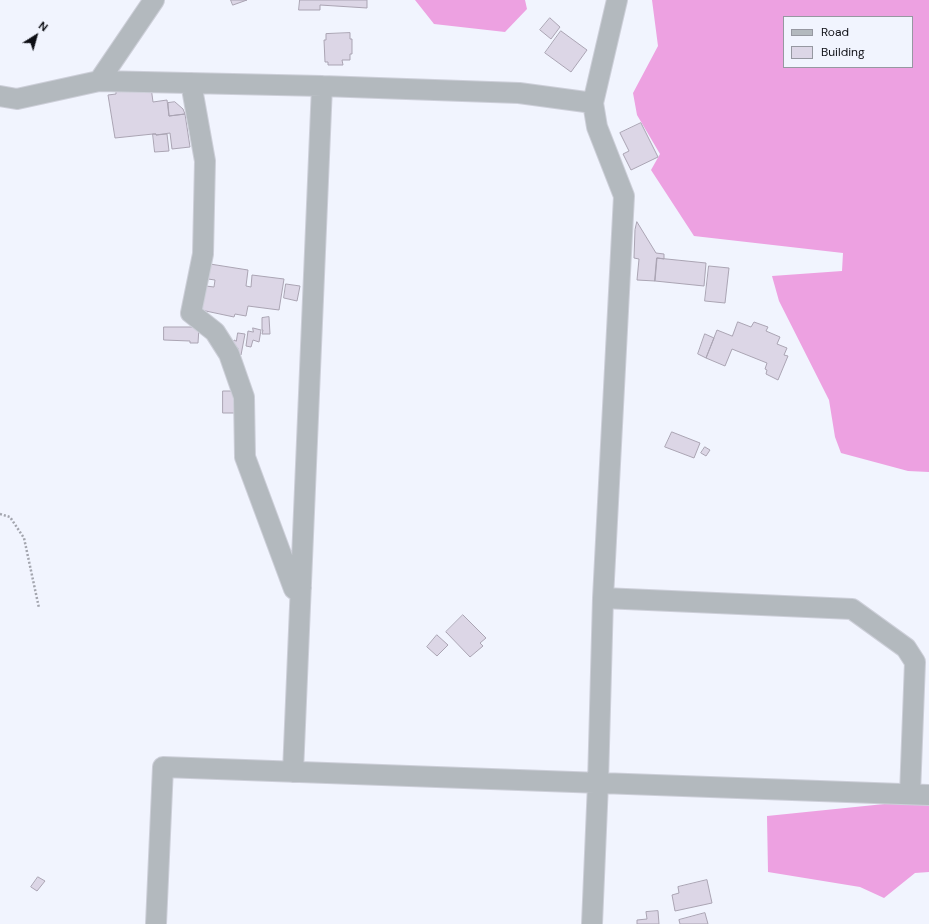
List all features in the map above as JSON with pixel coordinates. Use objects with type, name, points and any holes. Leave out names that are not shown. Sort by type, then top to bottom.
[{"type":"street","points":[[99,81],[154,0]]},
{"type":"street","points":[[592,924],[598,783],[603,598],[624,196],[597,127],[593,104],[617,0]]},
{"type":"street","points":[[0,96],[17,99],[99,81],[322,86],[520,93],[593,104]]},
{"type":"street","points":[[191,83],[205,161],[203,254],[191,313],[215,332],[229,354],[244,397],[245,457],[294,589],[301,588]]},
{"type":"street","points":[[293,772],[322,86]]},
{"type":"street","points":[[156,924],[163,768],[919,795],[915,662],[906,648],[852,609],[603,598]]},
{"type":"path","points":[[0,514],[10,517],[24,538],[39,608]]},
{"type":"shaded area","points":[[415,0],[525,0],[527,9],[505,32],[434,24]]},
{"type":"shaded area","points":[[652,0],[929,0],[929,472],[908,471],[841,453],[835,437],[829,400],[779,301],[772,276],[842,271],[843,253],[694,236],[651,170],[660,154],[637,115],[633,93],[658,46]]},
{"type":"shaded area","points":[[904,802],[929,804],[929,872],[915,873],[884,898],[860,887],[768,872],[767,816]]},
{"type":"building","points":[[231,0],[247,0],[233,5]]},
{"type":"building","points":[[300,0],[367,0],[367,8],[320,5],[320,10],[299,10]]},
{"type":"building","points":[[550,18],[560,27],[551,39],[540,30]]},
{"type":"building","points":[[561,31],[587,50],[571,72],[545,53]]},
{"type":"building","points":[[350,33],[350,39],[352,39],[352,54],[350,54],[350,60],[342,60],[343,65],[328,65],[328,62],[325,62],[324,40],[326,40],[326,34]]},
{"type":"building","points":[[151,87],[153,102],[167,100],[169,116],[185,114],[190,147],[172,149],[170,133],[115,138],[108,95],[116,94],[116,91]]},
{"type":"building","points":[[175,102],[183,109],[185,114],[169,116],[168,103]]},
{"type":"building","points":[[641,123],[658,157],[631,170],[623,154],[629,151],[620,133]]},
{"type":"building","points":[[153,134],[167,134],[169,151],[155,152]]},
{"type":"building","points":[[637,222],[656,253],[664,254],[664,259],[657,258],[655,281],[637,280],[639,259],[634,258],[635,230]]},
{"type":"building","points":[[657,258],[706,263],[704,286],[655,281]]},
{"type":"building","points":[[210,264],[248,270],[246,286],[251,287],[252,275],[284,279],[279,310],[248,306],[246,316],[235,314],[234,317],[201,310],[206,286],[214,287],[215,280],[208,279]]},
{"type":"building","points":[[709,266],[729,268],[725,303],[705,301]]},
{"type":"building","points":[[286,284],[300,286],[297,301],[284,298]]},
{"type":"building","points":[[269,317],[270,334],[262,334],[262,318]]},
{"type":"building","points":[[738,322],[751,327],[754,322],[768,327],[766,331],[780,337],[777,344],[787,348],[784,355],[788,356],[778,380],[766,374],[767,370],[765,369],[767,363],[732,349],[725,366],[706,358],[717,330],[732,336]]},
{"type":"building","points":[[164,327],[199,327],[198,343],[190,343],[190,341],[164,340]]},
{"type":"building","points":[[253,328],[261,330],[259,342],[253,340],[251,347],[246,346],[248,331],[253,332]]},
{"type":"building","points":[[238,333],[245,334],[241,355],[237,354],[238,348],[232,347],[234,340],[236,341]]},
{"type":"building","points":[[705,334],[714,338],[706,358],[698,354]]},
{"type":"building","points":[[223,391],[238,391],[239,413],[223,413]]},
{"type":"building","points":[[672,432],[700,443],[694,458],[665,447]]},
{"type":"building","points":[[705,447],[710,450],[706,456],[701,453]]},
{"type":"building","points":[[463,615],[486,638],[480,643],[483,646],[470,657],[446,632]]},
{"type":"building","points":[[437,635],[448,645],[437,656],[427,647]]},
{"type":"building","points":[[38,877],[45,881],[37,891],[31,887]]},
{"type":"building","points":[[707,880],[712,903],[675,911],[672,895],[679,893],[678,887]]},
{"type":"building","points":[[658,911],[659,924],[637,924],[637,920],[647,919],[646,912]]},
{"type":"building","points":[[705,913],[708,924],[680,924],[679,920]]}]
